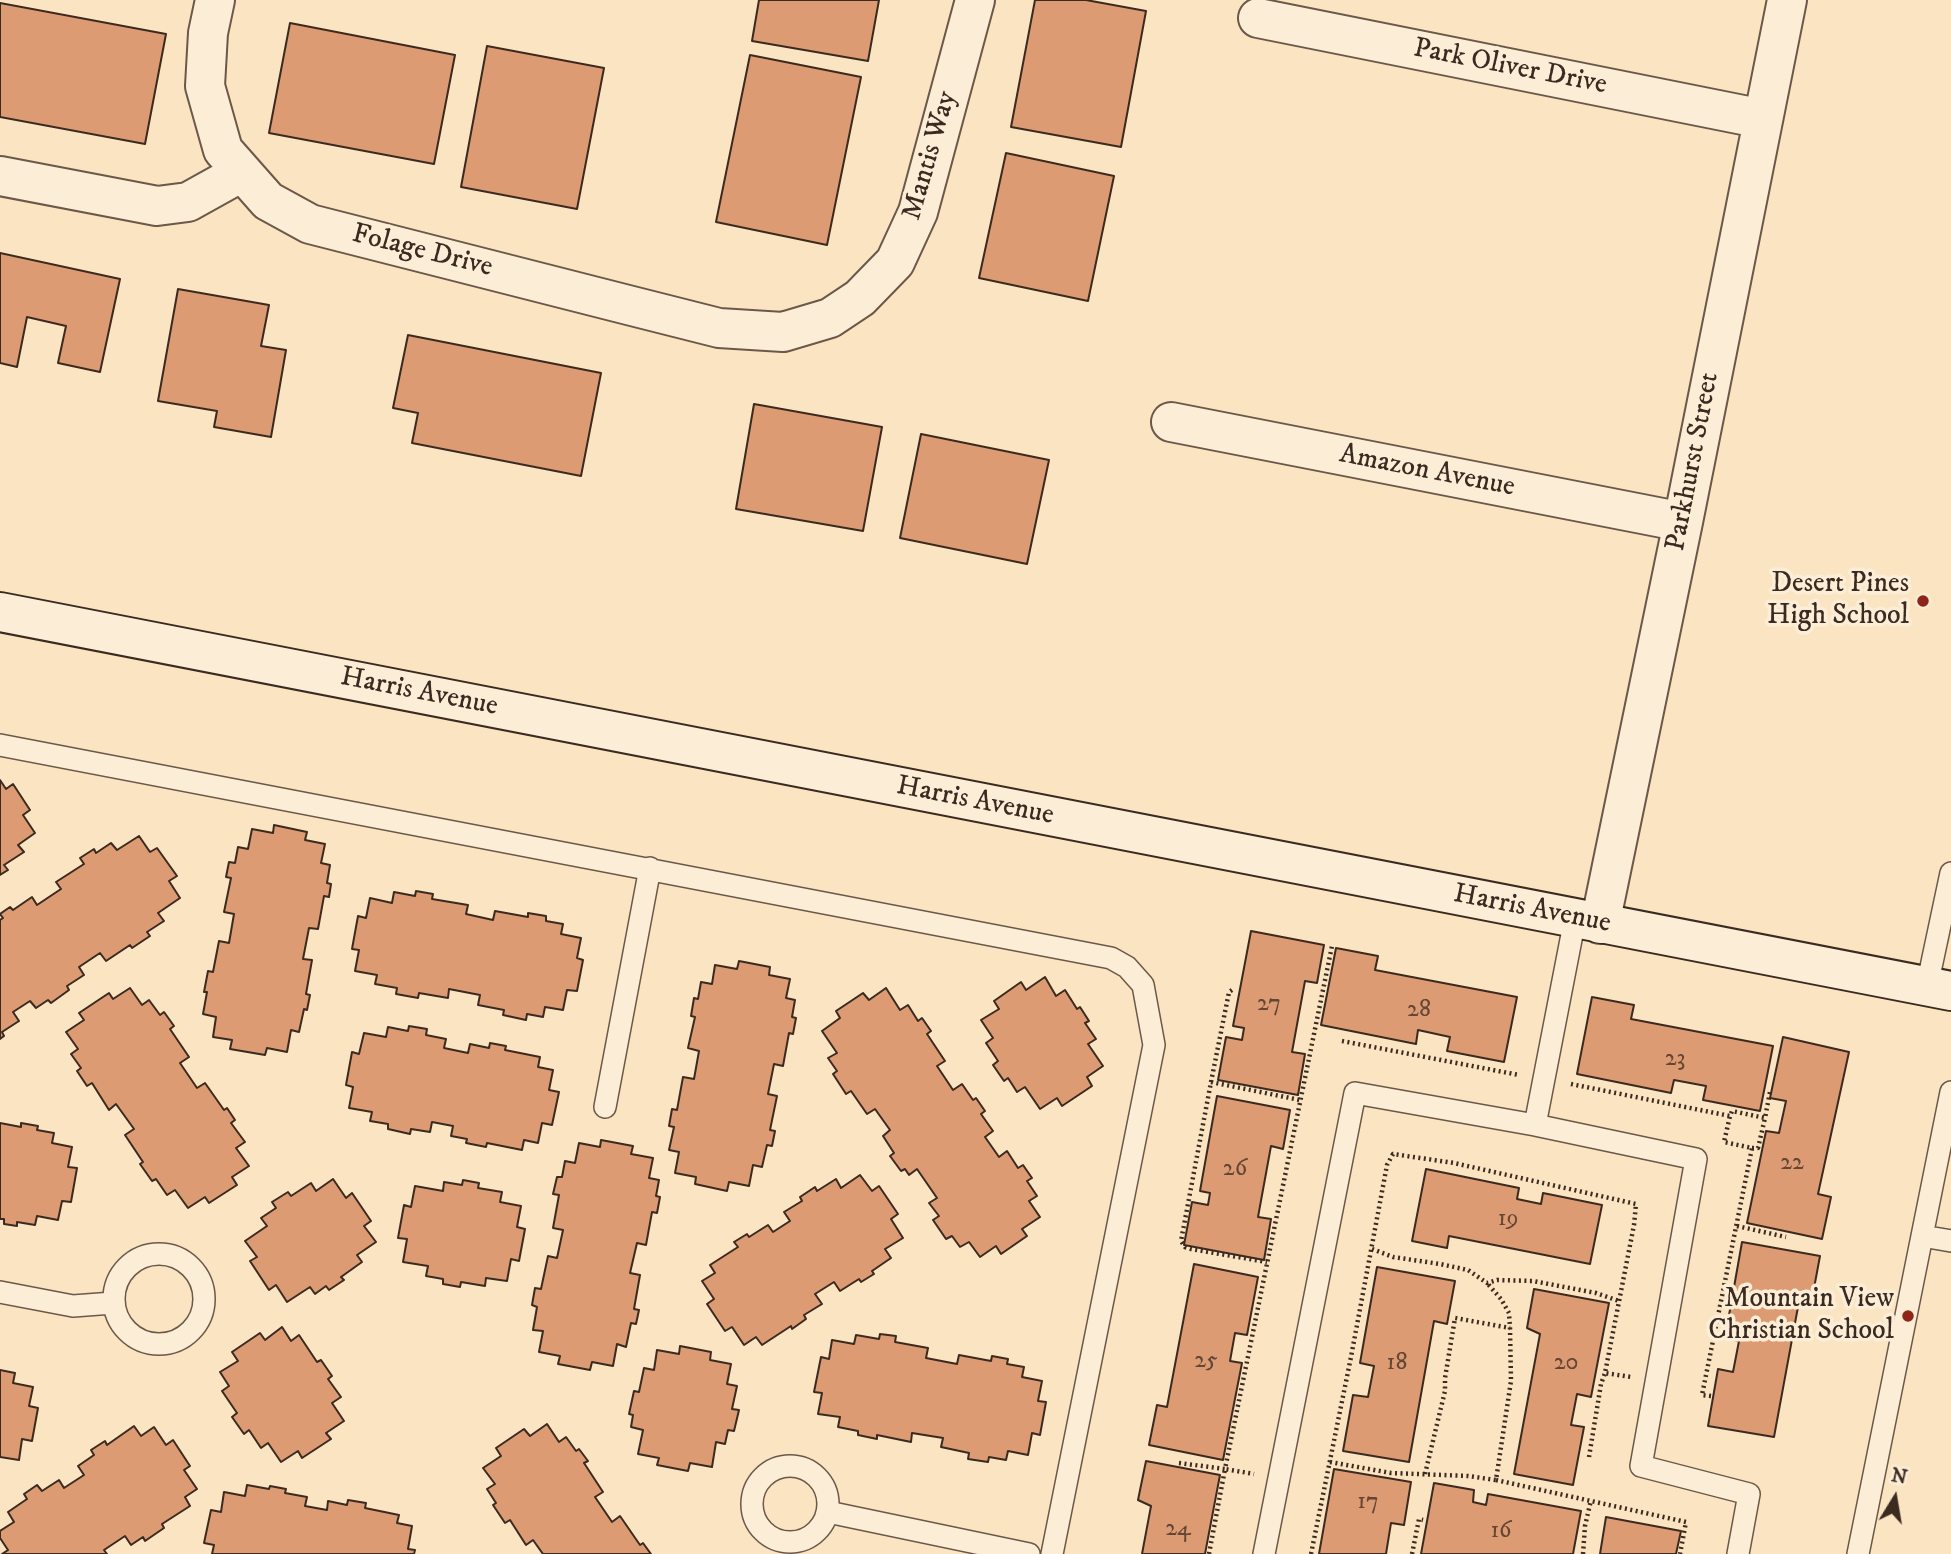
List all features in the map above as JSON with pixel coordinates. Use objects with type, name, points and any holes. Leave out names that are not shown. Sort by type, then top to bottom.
[{"type":"street","name":"Folage Drive","points":[[215,0],[208,33],[205,86],[223,150],[268,201],[310,224],[719,328],[783,332],[830,318],[860,298]]},
{"type":"street","name":"Mantis Way","points":[[860,298],[895,262],[918,212],[975,0]]},
{"type":"street","name":"Parkhurst Street","points":[[1587,921],[1683,523],[1787,0]]},
{"type":"street","name":"Park Oliver Drive","points":[[1258,18],[1763,119]]},
{"type":"street","points":[[0,176],[157,206],[188,202],[243,172]]},
{"type":"street","name":"Amazon Avenue","points":[[1171,422],[1683,523]]},
{"type":"street","name":"Harris Avenue","points":[[0,611],[1939,988]]},
{"type":"lane","points":[[0,745],[1111,958],[1127,967],[1143,985],[1154,1045],[1052,1554]]},
{"type":"lane","points":[[605,1107],[650,868]]},
{"type":"lane","points":[[1939,988],[1950,877]]},
{"type":"lane","points":[[1535,1125],[1544,1079],[1587,921]]},
{"type":"lane","points":[[1858,1554],[1951,1092]]},
{"type":"lane","points":[[1264,1554],[1355,1093],[1535,1125],[1696,1159],[1641,1466],[1749,1494],[1738,1554]]},
{"type":"lane","points":[[1922,1236],[1951,1241]]},
{"type":"lane","points":[[158,1253],[173,1255],[196,1272],[203,1286],[205,1300],[196,1326],[186,1336],[160,1345],[146,1343],[123,1328],[113,1303],[114,1287],[130,1263],[143,1256],[158,1253]]},
{"type":"lane","points":[[0,1292],[73,1306],[113,1303]]},
{"type":"lane","points":[[828,1512],[1029,1554]]},
{"type":"path","points":[[1209,1554],[1332,946]]},
{"type":"path","points":[[1232,990],[1229,992],[1181,1241],[1185,1247],[1191,1249],[1267,1262]]},
{"type":"path","points":[[1342,1041],[1544,1079]]},
{"type":"path","points":[[1211,1082],[1300,1100]]},
{"type":"path","points":[[1567,1083],[1730,1116]]},
{"type":"path","points":[[1765,1118],[1732,1111],[1724,1142],[1758,1148],[1765,1118],[1770,1092]]},
{"type":"path","points":[[1711,1396],[1703,1395],[1752,1148]]},
{"type":"path","points":[[1311,1554],[1388,1165],[1393,1154],[1454,1163],[1636,1204],[1589,1457]]},
{"type":"path","points":[[1737,1226],[1786,1237]]},
{"type":"path","points":[[1371,1249],[1393,1257],[1468,1270],[1487,1283],[1501,1299],[1508,1313],[1510,1328],[1511,1381],[1496,1480]]},
{"type":"path","points":[[1487,1283],[1497,1280],[1533,1281],[1596,1293],[1619,1301]]},
{"type":"path","points":[[1424,1474],[1445,1391],[1444,1378],[1455,1318],[1510,1328]]},
{"type":"path","points":[[1605,1373],[1656,1382]]},
{"type":"path","points":[[1330,1462],[1382,1472],[1496,1480],[1686,1522],[1680,1554]]},
{"type":"path","points":[[1179,1463],[1279,1478]]},
{"type":"path","points":[[1583,1554],[1585,1526],[1591,1500]]},
{"type":"path","points":[[1412,1554],[1419,1519],[1423,1520]]},
{"type":"building","points":[[759,0],[879,0],[868,61],[752,41]]},
{"type":"building","points":[[1035,0],[1086,0],[1146,11],[1121,147],[1011,127]]},
{"type":"building","points":[[0,3],[166,34],[145,144],[0,117]]},
{"type":"building","points":[[290,23],[455,55],[434,164],[269,133]]},
{"type":"building","points":[[487,46],[604,68],[577,209],[461,187]]},
{"type":"building","points":[[750,55],[861,77],[827,245],[716,222]]},
{"type":"building","points":[[1006,153],[1114,176],[1088,301],[979,278]]},
{"type":"building","points":[[0,253],[120,279],[100,372],[58,363],[66,326],[27,317],[17,367],[0,363]]},
{"type":"building","points":[[178,289],[269,305],[261,346],[286,350],[271,437],[214,427],[217,411],[158,401]]},
{"type":"building","points":[[408,335],[601,373],[581,476],[412,443],[418,413],[393,408]]},
{"type":"building","points":[[754,404],[882,427],[863,531],[736,509]]},
{"type":"building","points":[[921,434],[1049,460],[1027,564],[900,538]]},
{"type":"building","points":[[0,780],[6,789],[13,784],[30,810],[23,815],[35,833],[18,845],[24,852],[4,865],[8,870],[0,875]]},
{"type":"building","points":[[274,825],[307,832],[305,840],[325,844],[321,863],[330,865],[327,883],[331,884],[329,897],[324,896],[318,929],[309,928],[303,959],[312,960],[306,994],[310,995],[299,1032],[291,1030],[287,1052],[267,1048],[265,1055],[230,1049],[232,1040],[213,1037],[216,1017],[203,1014],[208,971],[213,972],[219,941],[229,943],[234,914],[224,912],[231,878],[226,877],[229,862],[235,863],[238,847],[248,849],[252,829],[273,833]]},
{"type":"building","points":[[139,836],[150,852],[157,848],[177,876],[169,881],[180,898],[158,913],[164,921],[147,932],[150,936],[106,961],[100,953],[79,967],[84,975],[67,986],[69,990],[51,1003],[48,1000],[36,1008],[30,1001],[13,1012],[19,1021],[2,1032],[4,1036],[0,1039],[0,920],[3,918],[0,914],[10,907],[13,910],[32,897],[37,905],[61,889],[56,882],[84,864],[80,858],[94,849],[96,853],[111,843],[117,850]]},
{"type":"building","points":[[416,891],[433,894],[432,899],[468,905],[466,914],[493,920],[495,911],[528,917],[528,913],[546,916],[546,921],[563,924],[561,934],[581,938],[577,958],[583,960],[577,991],[567,990],[563,1010],[545,1007],[543,1017],[527,1014],[526,1020],[503,1015],[504,1010],[478,1005],[480,995],[449,989],[448,998],[419,993],[418,998],[396,994],[397,988],[375,984],[377,975],[355,971],[359,950],[352,949],[358,916],[366,918],[370,898],[392,903],[394,892],[415,896]]},
{"type":"building","points":[[1251,931],[1324,945],[1317,983],[1305,981],[1292,1052],[1305,1054],[1298,1095],[1218,1080],[1226,1037],[1242,1040],[1244,1028],[1233,1026]]},
{"type":"building","points":[[1336,948],[1378,956],[1375,970],[1517,997],[1504,1062],[1447,1051],[1450,1037],[1418,1030],[1416,1044],[1321,1025]]},
{"type":"building","points":[[739,961],[770,967],[769,975],[790,979],[786,998],[795,1000],[792,1017],[796,1018],[793,1034],[789,1033],[783,1066],[774,1064],[768,1094],[777,1096],[770,1130],[775,1131],[772,1146],[767,1145],[762,1167],[753,1165],[749,1186],[729,1182],[727,1191],[695,1184],[696,1177],[675,1173],[679,1152],[669,1150],[674,1127],[669,1126],[672,1109],[677,1110],[683,1077],[694,1079],[699,1051],[688,1048],[695,1017],[691,1016],[694,998],[698,999],[701,982],[712,984],[715,965],[737,969]]},
{"type":"building","points":[[1045,977],[1056,996],[1065,990],[1077,1009],[1080,1007],[1089,1021],[1085,1023],[1096,1039],[1088,1044],[1103,1066],[1087,1077],[1092,1086],[1062,1106],[1057,1098],[1040,1109],[1025,1087],[1017,1092],[1008,1078],[1004,1081],[993,1065],[998,1061],[986,1043],[993,1038],[981,1020],[999,1009],[994,1001],[1021,982],[1026,990]]},
{"type":"building","points":[[130,988],[142,1005],[149,1000],[160,1015],[164,1012],[174,1026],[170,1029],[189,1057],[180,1063],[197,1088],[205,1083],[224,1110],[227,1108],[235,1120],[231,1123],[245,1142],[236,1148],[249,1166],[232,1177],[237,1185],[209,1203],[205,1197],[188,1208],[175,1190],[167,1195],[156,1179],[152,1181],[125,1135],[134,1129],[116,1104],[109,1110],[92,1083],[87,1086],[77,1071],[81,1068],[71,1054],[78,1049],[66,1032],[84,1020],[79,1013],[109,993],[113,999]]},
{"type":"building","points":[[886,988],[900,1010],[908,1005],[918,1021],[922,1018],[931,1031],[927,1034],[945,1061],[937,1066],[953,1090],[962,1084],[985,1111],[981,1114],[993,1131],[985,1137],[999,1157],[1007,1151],[1018,1168],[1023,1165],[1032,1178],[1027,1181],[1037,1196],[1029,1201],[1040,1217],[1022,1229],[1027,1236],[1001,1254],[996,1246],[980,1257],[969,1242],[960,1247],[952,1236],[946,1239],[933,1220],[939,1216],[929,1203],[937,1198],[917,1169],[909,1175],[905,1169],[901,1171],[890,1156],[894,1153],[883,1136],[890,1130],[875,1109],[867,1114],[851,1091],[846,1094],[833,1074],[837,1071],[828,1058],[837,1053],[822,1031],[840,1018],[836,1011],[863,993],[869,1000]]},
{"type":"building","points":[[1592,997],[1634,1005],[1631,1019],[1773,1046],[1760,1111],[1703,1100],[1706,1086],[1674,1080],[1671,1093],[1577,1074]]},
{"type":"building","points":[[409,1026],[427,1029],[426,1035],[446,1039],[444,1048],[468,1053],[470,1044],[489,1048],[490,1043],[506,1046],[505,1050],[540,1057],[538,1067],[553,1070],[549,1090],[559,1092],[552,1125],[542,1123],[538,1143],[524,1140],[522,1150],[487,1143],[486,1147],[466,1143],[467,1139],[451,1136],[453,1126],[432,1122],[430,1132],[411,1129],[410,1134],[388,1129],[388,1124],[370,1121],[372,1112],[349,1108],[353,1087],[346,1085],[352,1052],[359,1054],[364,1033],[386,1037],[388,1027],[408,1031]]},
{"type":"building","points":[[1783,1037],[1849,1052],[1818,1194],[1831,1197],[1822,1239],[1747,1223],[1766,1131],[1779,1133],[1786,1101],[1770,1098]]},
{"type":"building","points":[[1217,1096],[1290,1110],[1283,1149],[1271,1146],[1258,1217],[1271,1219],[1264,1260],[1184,1245],[1192,1202],[1208,1205],[1210,1193],[1200,1191]]},
{"type":"building","points":[[0,1123],[21,1127],[21,1123],[38,1126],[37,1130],[54,1133],[52,1143],[72,1147],[68,1167],[77,1168],[71,1202],[62,1201],[58,1220],[37,1216],[35,1225],[17,1222],[17,1226],[4,1224],[4,1219],[0,1219]]},
{"type":"building","points":[[601,1140],[633,1146],[631,1154],[653,1158],[649,1178],[659,1180],[656,1196],[660,1197],[657,1213],[652,1212],[646,1245],[637,1243],[630,1273],[640,1275],[634,1309],[639,1310],[636,1324],[631,1323],[626,1347],[617,1344],[613,1366],[592,1362],[590,1370],[558,1364],[560,1356],[539,1352],[543,1331],[533,1330],[537,1307],[532,1305],[535,1288],[541,1289],[548,1256],[557,1258],[563,1230],[553,1228],[559,1195],[553,1194],[557,1177],[562,1177],[565,1161],[575,1163],[579,1143],[600,1147]]},
{"type":"building","points":[[1426,1169],[1519,1188],[1517,1199],[1541,1204],[1543,1193],[1602,1205],[1590,1264],[1449,1236],[1447,1248],[1412,1241]]},
{"type":"building","points":[[860,1175],[872,1191],[879,1186],[898,1214],[891,1219],[903,1238],[885,1249],[891,1258],[861,1282],[859,1279],[840,1291],[834,1282],[815,1294],[822,1304],[804,1315],[806,1319],[792,1329],[791,1326],[762,1345],[756,1337],[744,1345],[732,1327],[725,1331],[707,1304],[714,1299],[702,1281],[715,1273],[710,1265],[738,1247],[734,1242],[747,1234],[749,1237],[768,1225],[773,1232],[790,1221],[784,1212],[802,1201],[800,1197],[815,1187],[817,1191],[836,1179],[841,1188]]},
{"type":"building","points":[[333,1179],[346,1198],[352,1193],[371,1221],[364,1226],[376,1242],[357,1255],[362,1262],[341,1277],[344,1280],[329,1290],[326,1286],[315,1294],[310,1287],[287,1302],[276,1285],[269,1290],[250,1261],[257,1257],[245,1241],[267,1226],[261,1218],[276,1208],[272,1202],[288,1192],[291,1196],[311,1183],[316,1191]]},
{"type":"building","points":[[463,1180],[479,1183],[478,1188],[502,1192],[500,1202],[521,1206],[517,1227],[525,1229],[519,1261],[511,1259],[507,1281],[486,1278],[485,1286],[461,1282],[460,1287],[443,1284],[443,1279],[426,1276],[428,1266],[403,1262],[407,1239],[398,1238],[404,1205],[411,1207],[415,1186],[443,1191],[444,1182],[462,1185]]},
{"type":"building","points":[[1742,1242],[1820,1256],[1812,1299],[1800,1296],[1774,1437],[1708,1426],[1718,1369],[1733,1372],[1739,1341],[1725,1338]]},
{"type":"building","points":[[1194,1264],[1258,1277],[1247,1335],[1235,1333],[1230,1361],[1242,1363],[1223,1460],[1149,1445],[1157,1405],[1167,1407]]},
{"type":"building","points":[[1377,1267],[1455,1281],[1447,1324],[1434,1321],[1409,1462],[1343,1451],[1353,1395],[1368,1397],[1374,1366],[1360,1363]]},
{"type":"building","points":[[1534,1289],[1609,1303],[1591,1397],[1577,1394],[1571,1425],[1584,1427],[1573,1485],[1514,1474],[1540,1334],[1527,1328]]},
{"type":"building","points":[[282,1327],[291,1341],[299,1335],[317,1362],[321,1360],[332,1376],[328,1379],[341,1397],[332,1403],[344,1421],[326,1433],[331,1439],[302,1458],[298,1451],[281,1462],[268,1443],[261,1448],[249,1430],[244,1434],[232,1417],[237,1413],[222,1391],[229,1386],[220,1372],[238,1361],[232,1352],[260,1333],[265,1340]]},
{"type":"building","points":[[880,1334],[896,1336],[895,1342],[928,1348],[926,1358],[957,1364],[959,1355],[991,1361],[992,1356],[1008,1359],[1007,1364],[1024,1367],[1022,1377],[1042,1381],[1038,1401],[1046,1402],[1040,1435],[1032,1433],[1028,1455],[1008,1451],[1006,1460],[989,1457],[988,1462],[968,1459],[969,1453],[941,1447],[943,1438],[912,1433],[911,1442],[877,1435],[877,1439],[838,1427],[840,1417],[818,1414],[822,1393],[814,1392],[821,1357],[829,1359],[832,1340],[854,1344],[856,1335],[879,1339]]},
{"type":"building","points":[[680,1346],[711,1352],[710,1360],[731,1364],[727,1384],[737,1386],[732,1409],[739,1410],[734,1431],[728,1430],[725,1444],[716,1442],[712,1467],[690,1463],[688,1471],[657,1465],[659,1458],[638,1454],[643,1430],[631,1427],[633,1415],[629,1414],[634,1391],[639,1392],[644,1368],[654,1370],[657,1350],[679,1354]]},
{"type":"building","points":[[0,1370],[15,1373],[13,1383],[33,1387],[29,1406],[38,1408],[32,1441],[22,1439],[19,1460],[0,1457]]},
{"type":"building","points":[[547,1424],[559,1442],[566,1437],[588,1461],[584,1463],[603,1492],[595,1497],[612,1522],[620,1516],[640,1545],[643,1543],[651,1554],[543,1554],[533,1540],[526,1545],[510,1520],[505,1523],[493,1505],[496,1503],[487,1489],[495,1484],[483,1468],[501,1456],[496,1448],[524,1429],[530,1436]]},
{"type":"building","points":[[134,1426],[141,1436],[154,1427],[166,1445],[173,1440],[190,1466],[184,1470],[197,1489],[185,1497],[190,1506],[162,1524],[164,1528],[145,1541],[143,1537],[131,1545],[125,1536],[104,1550],[107,1554],[2,1554],[8,1550],[0,1538],[0,1531],[14,1522],[8,1512],[27,1499],[24,1494],[37,1485],[42,1491],[59,1480],[64,1488],[84,1475],[78,1466],[94,1455],[91,1450],[105,1441],[107,1445]]},
{"type":"building","points":[[1146,1461],[1220,1475],[1205,1554],[1142,1554],[1151,1506],[1138,1500]]},
{"type":"building","points":[[1334,1469],[1411,1482],[1404,1525],[1391,1523],[1386,1554],[1319,1554]]},
{"type":"building","points":[[1434,1483],[1474,1490],[1473,1502],[1486,1505],[1488,1494],[1581,1511],[1573,1554],[1421,1554]]},
{"type":"building","points":[[247,1485],[286,1489],[285,1493],[307,1497],[305,1506],[327,1510],[328,1501],[347,1505],[348,1500],[366,1503],[365,1508],[399,1515],[397,1523],[412,1526],[408,1549],[415,1550],[414,1554],[212,1554],[214,1545],[204,1543],[211,1510],[221,1512],[224,1492],[245,1496]]},
{"type":"building","points":[[1606,1517],[1681,1531],[1676,1554],[1600,1554]]},
{"type":"place","name":"Desert Pines High School","points":[[1923,601]]},
{"type":"place","name":"Mountain View Christian School","points":[[1908,1316]]}]
